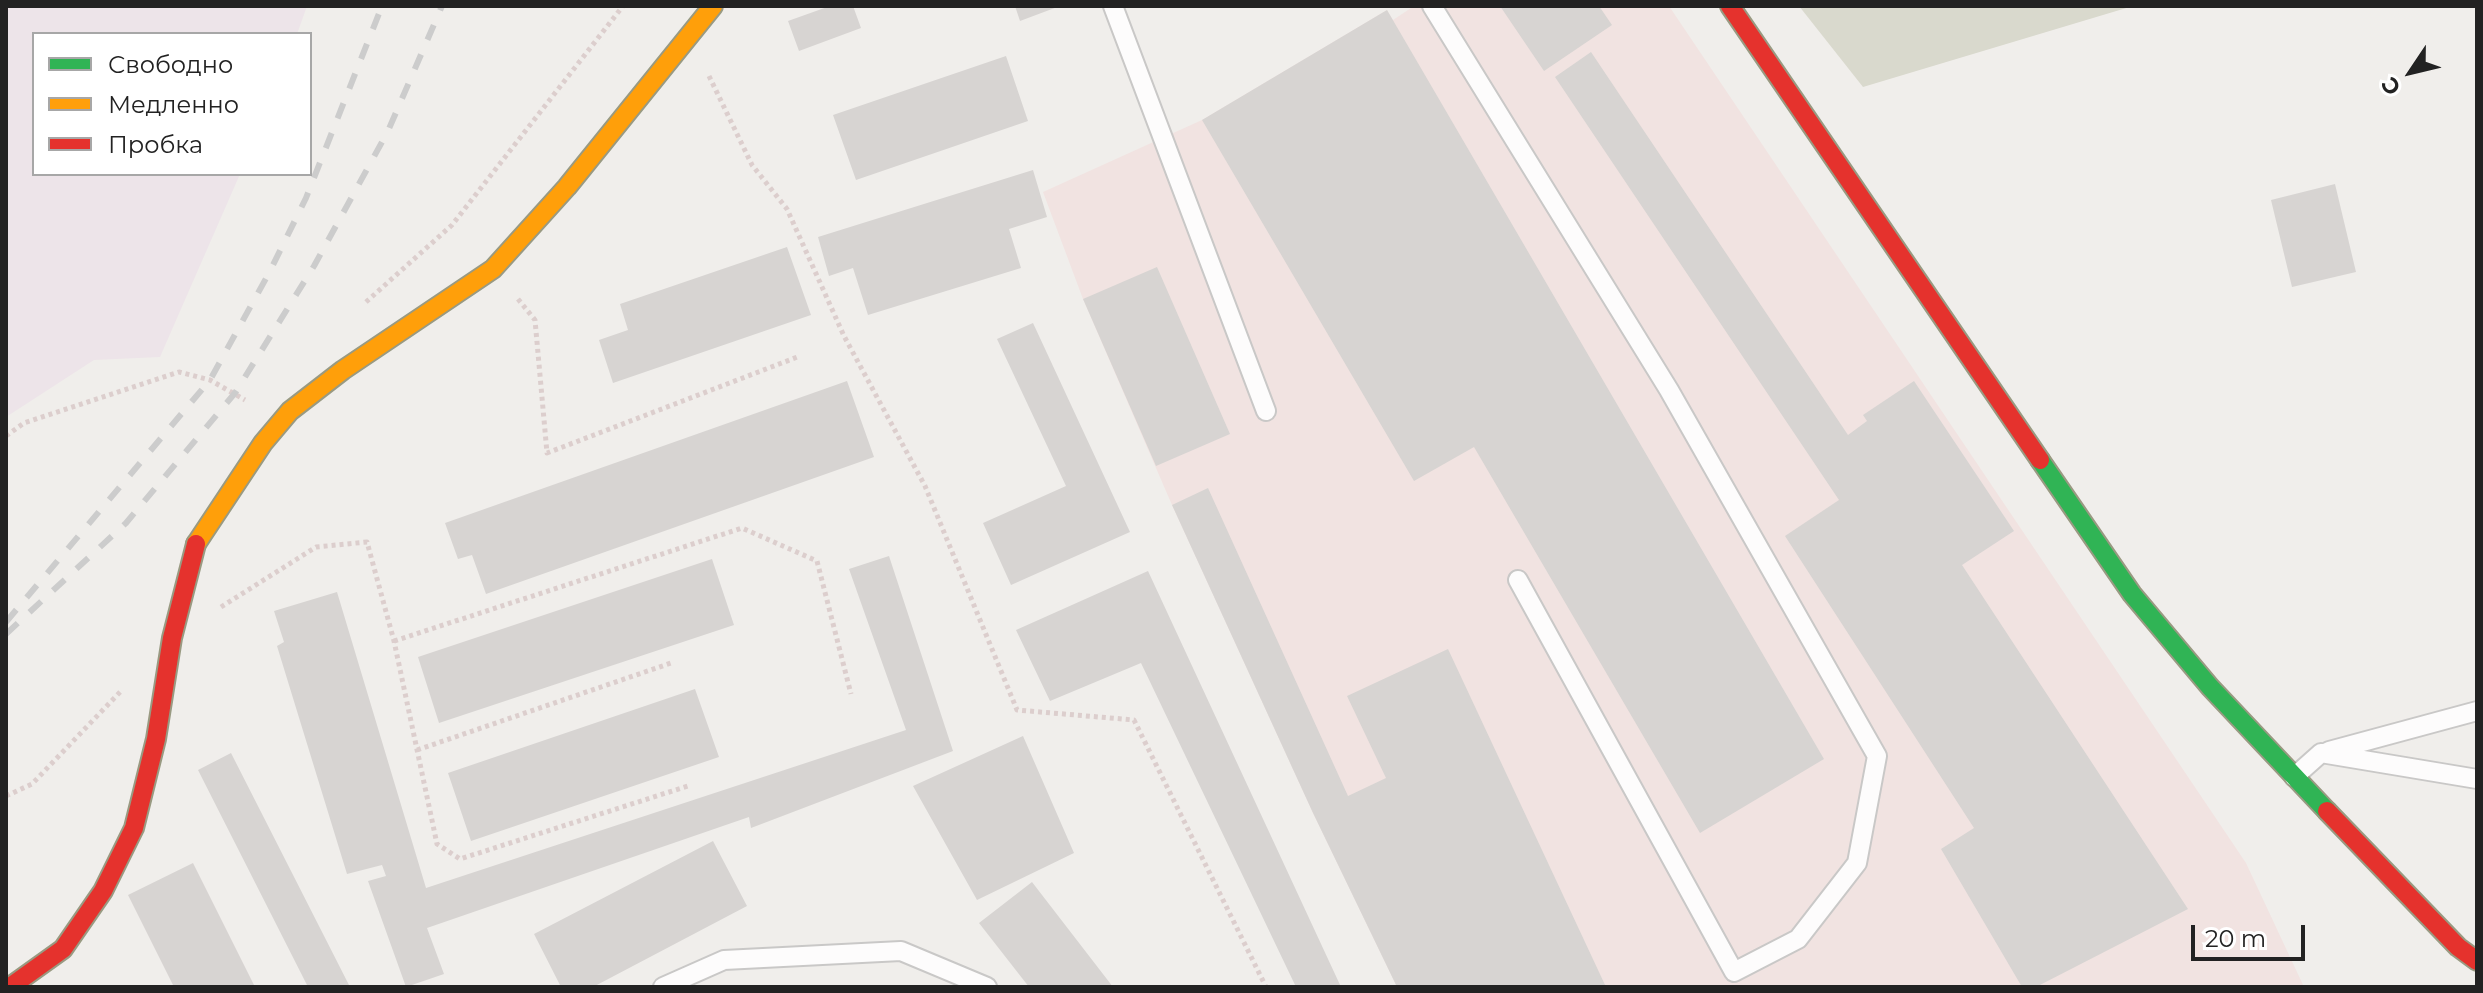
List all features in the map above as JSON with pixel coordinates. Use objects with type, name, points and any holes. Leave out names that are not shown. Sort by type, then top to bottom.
[{"type":"street","points":[[10,987],[63,949],[103,891],[134,828],[156,739],[172,638],[196,543],[263,443],[290,411],[333,378],[493,269],[567,187],[713,6]]},
{"type":"street","points":[[1730,6],[2132,594],[2210,687],[2294,777],[2458,947],[2477,961]]},
{"type":"lane","points":[[1113,6],[1266,411]]},
{"type":"lane","points":[[1432,6],[1669,390],[1877,756],[1857,863],[1798,939],[1734,972],[1518,580]]},
{"type":"lane","points":[[2294,777],[2321,753],[2477,711]]},
{"type":"lane","points":[[2321,753],[2477,779]]},
{"type":"lane","points":[[663,987],[724,960],[901,951],[987,987]]},
{"type":"path","points":[[361,306],[452,225],[623,6]]},
{"type":"path","points":[[689,36],[752,165],[787,209],[844,336],[925,486],[1017,710],[1134,720],[1266,987]]},
{"type":"path","points":[[493,269],[535,320],[547,453],[800,356]]},
{"type":"path","points":[[6,436],[24,423],[179,372],[210,380],[256,408],[263,443]]},
{"type":"path","points":[[394,641],[742,528],[817,561],[851,694]]},
{"type":"path","points":[[172,638],[316,547],[367,542],[394,641],[437,844],[460,859],[691,785]]},
{"type":"path","points":[[417,750],[674,662]]},
{"type":"path","points":[[6,796],[32,784],[129,683]]},
{"type":"shaded area","points":[[6,6],[307,6],[298,32],[32,32],[32,176],[239,176],[160,357],[94,360],[6,417]]},
{"type":"shaded area","points":[[1414,6],[1669,6],[2246,863],[2304,987],[1397,987],[1313,813],[1172,505],[1083,299],[1043,192],[1202,120],[1387,10],[1393,20]]},
{"type":"shaded area","points":[[1799,6],[2133,6],[1863,87]]},
{"type":"building","points":[[830,6],[853,6],[861,28],[799,51],[788,21]]},
{"type":"building","points":[[1015,6],[1060,6],[1020,21]]},
{"type":"building","points":[[1500,6],[1599,6],[1612,25],[1544,71]]},
{"type":"building","points":[[1387,10],[1824,759],[1700,833],[1474,447],[1414,481],[1202,120]]},
{"type":"building","points":[[1591,52],[1848,435],[1867,421],[1863,415],[1914,381],[2014,531],[1962,565],[2188,909],[2036,987],[2022,987],[1941,849],[1974,828],[1785,536],[1839,500],[1555,77]]},
{"type":"building","points":[[1006,56],[1028,121],[856,180],[833,115]]},
{"type":"building","points":[[1033,170],[1047,217],[1009,229],[1021,268],[868,315],[853,268],[829,276],[818,237]]},
{"type":"building","points":[[2335,184],[2356,272],[2292,287],[2271,200]]},
{"type":"building","points":[[787,247],[811,315],[613,383],[599,340],[628,330],[620,304]]},
{"type":"building","points":[[1157,267],[1230,434],[1156,466],[1083,299]]},
{"type":"building","points":[[1033,323],[1130,532],[1011,585],[983,523],[1066,486],[997,339]]},
{"type":"building","points":[[847,381],[874,457],[486,594],[472,555],[458,559],[445,523]]},
{"type":"building","points":[[1208,488],[1348,796],[1386,778],[1347,696],[1448,649],[1606,987],[1397,987],[1313,813],[1172,505]]},
{"type":"building","points":[[889,556],[953,751],[751,828],[749,817],[427,928],[444,974],[406,987],[368,881],[386,876],[382,865],[347,874],[277,646],[284,642],[274,611],[337,592],[426,888],[906,730],[849,569]]},
{"type":"building","points":[[712,559],[734,625],[439,723],[418,657]]},
{"type":"building","points":[[1148,571],[1341,987],[1296,987],[1141,663],[1050,701],[1016,630]]},
{"type":"building","points":[[695,689],[719,757],[471,841],[448,773]]},
{"type":"building","points":[[1023,736],[1074,853],[977,900],[913,786]]},
{"type":"building","points":[[231,753],[350,987],[308,987],[198,770]]},
{"type":"building","points":[[713,841],[747,906],[593,987],[561,987],[534,934]]},
{"type":"building","points":[[193,863],[255,987],[174,987],[128,895]]},
{"type":"building","points":[[1032,882],[1113,987],[1029,987],[979,923]]},
{"type":"railway","points":[[6,622],[210,380],[306,198],[382,6]]},
{"type":"railway","points":[[6,634],[126,523],[235,393],[314,266],[388,131],[442,6]]},
{"type":"traffic: fast","points":[[2040,460],[2132,594],[2210,687],[2327,811]]},
{"type":"traffic: slow","points":[[196,544],[263,443],[290,411],[343,370],[493,269],[567,187],[713,6]]},
{"type":"traffic: jam","points":[[1730,6],[2040,460]]},
{"type":"traffic: jam","points":[[10,987],[63,949],[103,891],[134,828],[156,739],[172,638],[196,544]]},
{"type":"traffic: jam","points":[[2327,811],[2458,947],[2477,961]]}]
